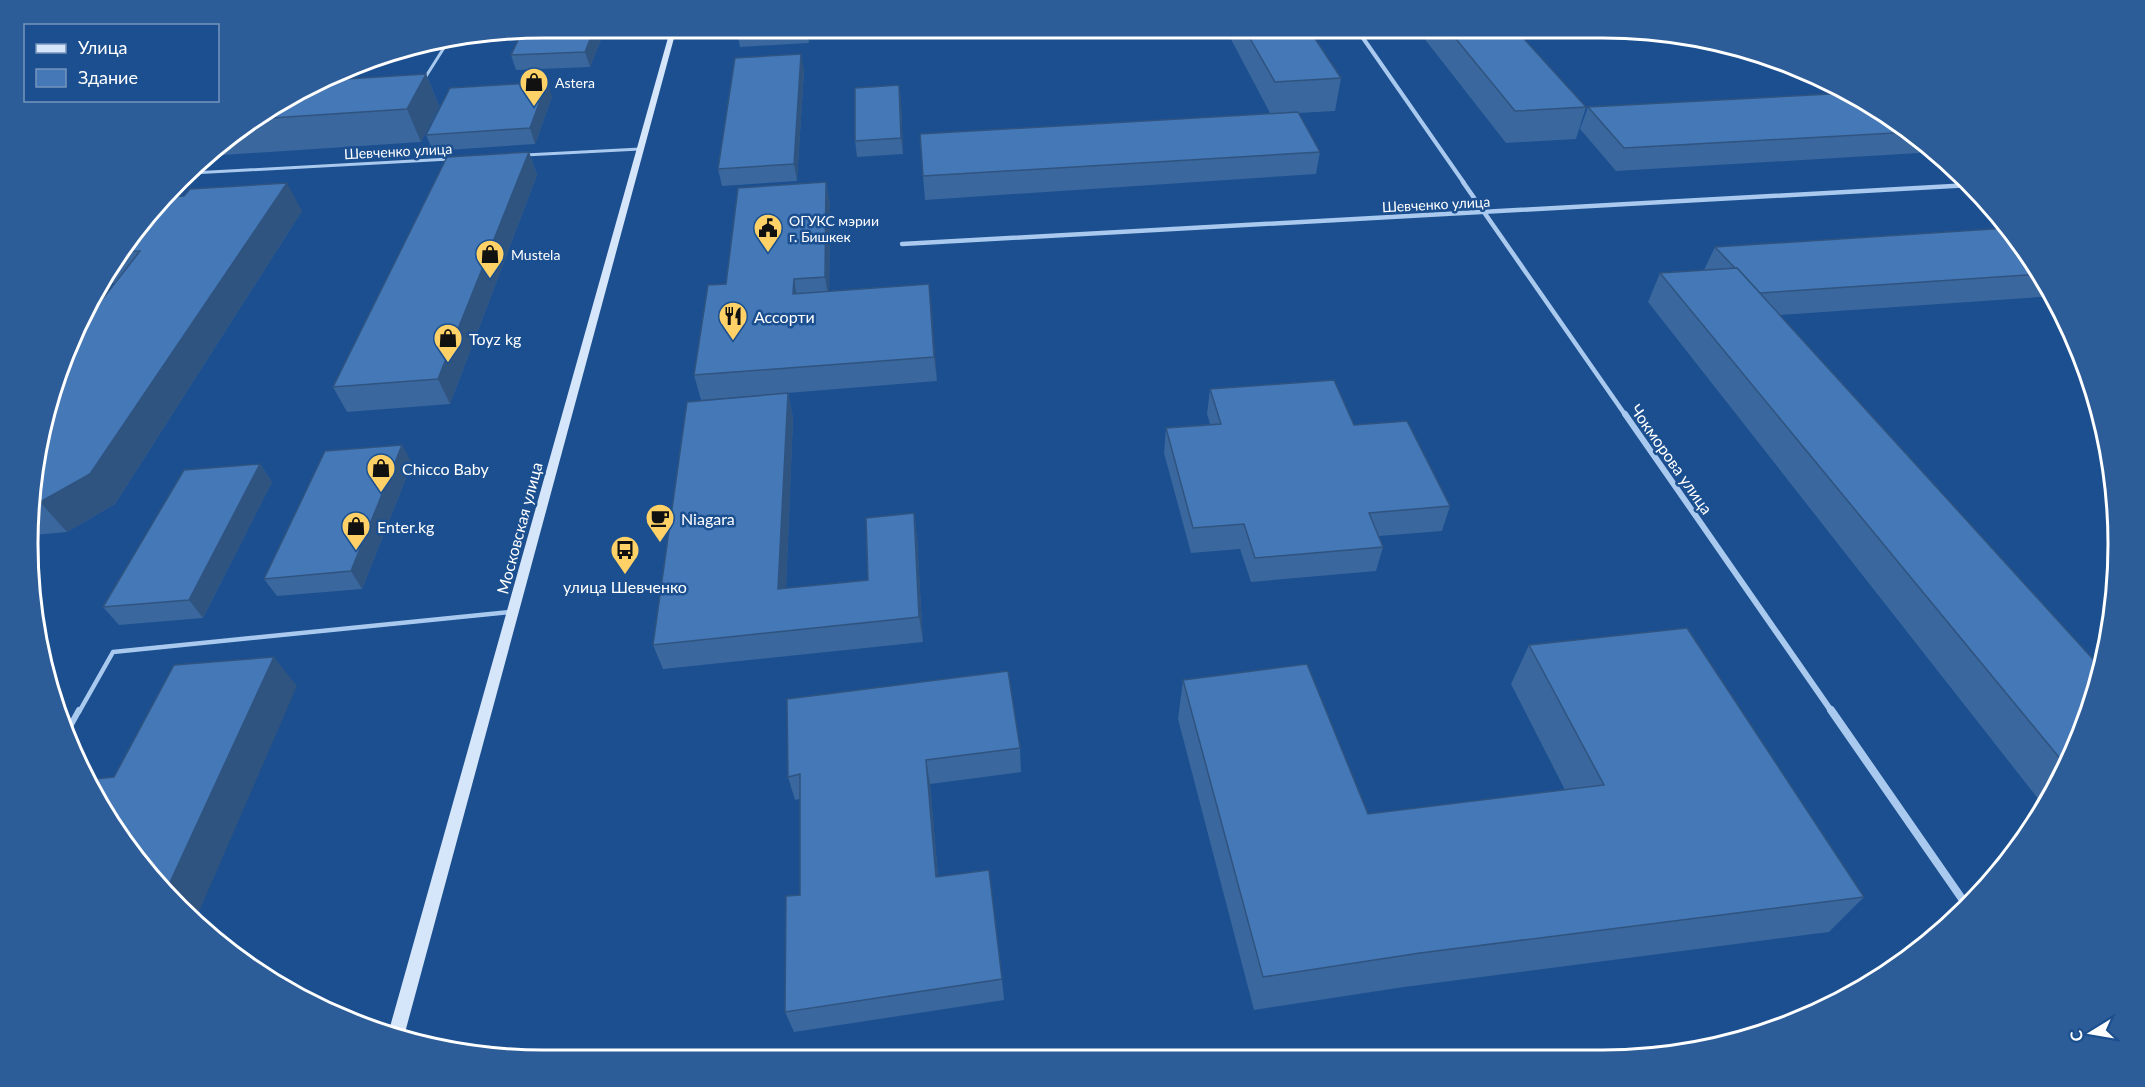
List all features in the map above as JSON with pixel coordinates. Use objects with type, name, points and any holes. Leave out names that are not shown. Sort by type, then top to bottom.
[{"type":"main road","name":"Московская улица","points":[[398,1028],[671,38]]},
{"type":"street","name":"Чокморова улица","points":[[1363,38],[1962,898]]},
{"type":"street","name":"Шевченко улица","points":[[902,244],[1959,186]]},
{"type":"lane","points":[[419,87],[444,47]]},
{"type":"lane","points":[[520,155],[640,149]]},
{"type":"lane","name":"Шевченко улица","points":[[200,173],[461,158]]},
{"type":"lane","points":[[71,725],[113,652],[513,612]]},
{"type":"building","points":[[591,38],[585,52],[511,55],[519,39]]},
{"type":"building","points":[[1250,38],[1315,38],[1341,78],[1275,82]]},
{"type":"building","points":[[1455,38],[1523,38],[1586,107],[1515,111]]},
{"type":"building","points":[[801,54],[794,164],[718,169],[735,58]]},
{"type":"building","points":[[426,74],[407,109],[270,118],[290,105],[343,79]]},
{"type":"building","points":[[547,82],[530,128],[426,135],[450,88]]},
{"type":"building","points":[[899,85],[901,138],[855,141],[855,88]]},
{"type":"building","points":[[1833,94],[1855,105],[1897,133],[1624,148],[1588,107]]},
{"type":"building","points":[[1298,112],[1320,152],[923,176],[920,134]]},
{"type":"building","points":[[529,152],[438,379],[333,387],[447,157]]},
{"type":"building","points":[[826,182],[825,277],[794,279],[793,294],[929,284],[934,357],[694,375],[708,285],[726,284],[738,188]]},
{"type":"building","points":[[287,183],[90,474],[40,502],[47,445],[55,413],[64,381],[90,320],[97,307],[140,251],[130,251],[142,235],[176,197],[184,196],[190,189]]},
{"type":"building","points":[[1998,229],[2030,275],[1760,293],[1715,247]]},
{"type":"building","points":[[1737,268],[2094,660],[2081,706],[2059,758],[1660,273]]},
{"type":"building","points":[[1334,380],[1354,425],[1407,421],[1450,506],[1369,513],[1383,547],[1255,558],[1244,524],[1193,528],[1166,428],[1221,424],[1210,389]]},
{"type":"building","points":[[788,393],[778,589],[868,580],[866,518],[914,513],[919,617],[653,645],[687,402]]},
{"type":"building","points":[[402,445],[351,571],[264,579],[325,451]]},
{"type":"building","points":[[260,464],[189,600],[103,607],[184,470]]},
{"type":"building","points":[[1687,628],[1864,897],[1420,953],[1263,977],[1183,680],[1307,664],[1368,814],[1604,785],[1529,645]]},
{"type":"building","points":[[274,657],[169,884],[142,852],[123,825],[96,779],[114,777],[174,665]]},
{"type":"building","points":[[1008,671],[1020,748],[926,760],[936,877],[989,870],[1002,979],[785,1012],[786,896],[800,895],[800,774],[788,777],[787,699]]},
{"type":"place","name":"Astera","points":[[534,108]]},
{"type":"place","name":"ОГУКС мэрии г. Бишкек","points":[[768,254]]},
{"type":"place","name":"Mustela","points":[[490,280]]},
{"type":"place","name":"Ассорти","points":[[733,342]]},
{"type":"place","name":"Toyz kg","points":[[448,364]]},
{"type":"place","name":"Chicco Baby","points":[[381,494]]},
{"type":"place","name":"Niagara","points":[[660,544]]},
{"type":"place","name":"Enter.kg","points":[[356,552]]},
{"type":"place","name":"улица Шевченко","points":[[625,576]]}]
